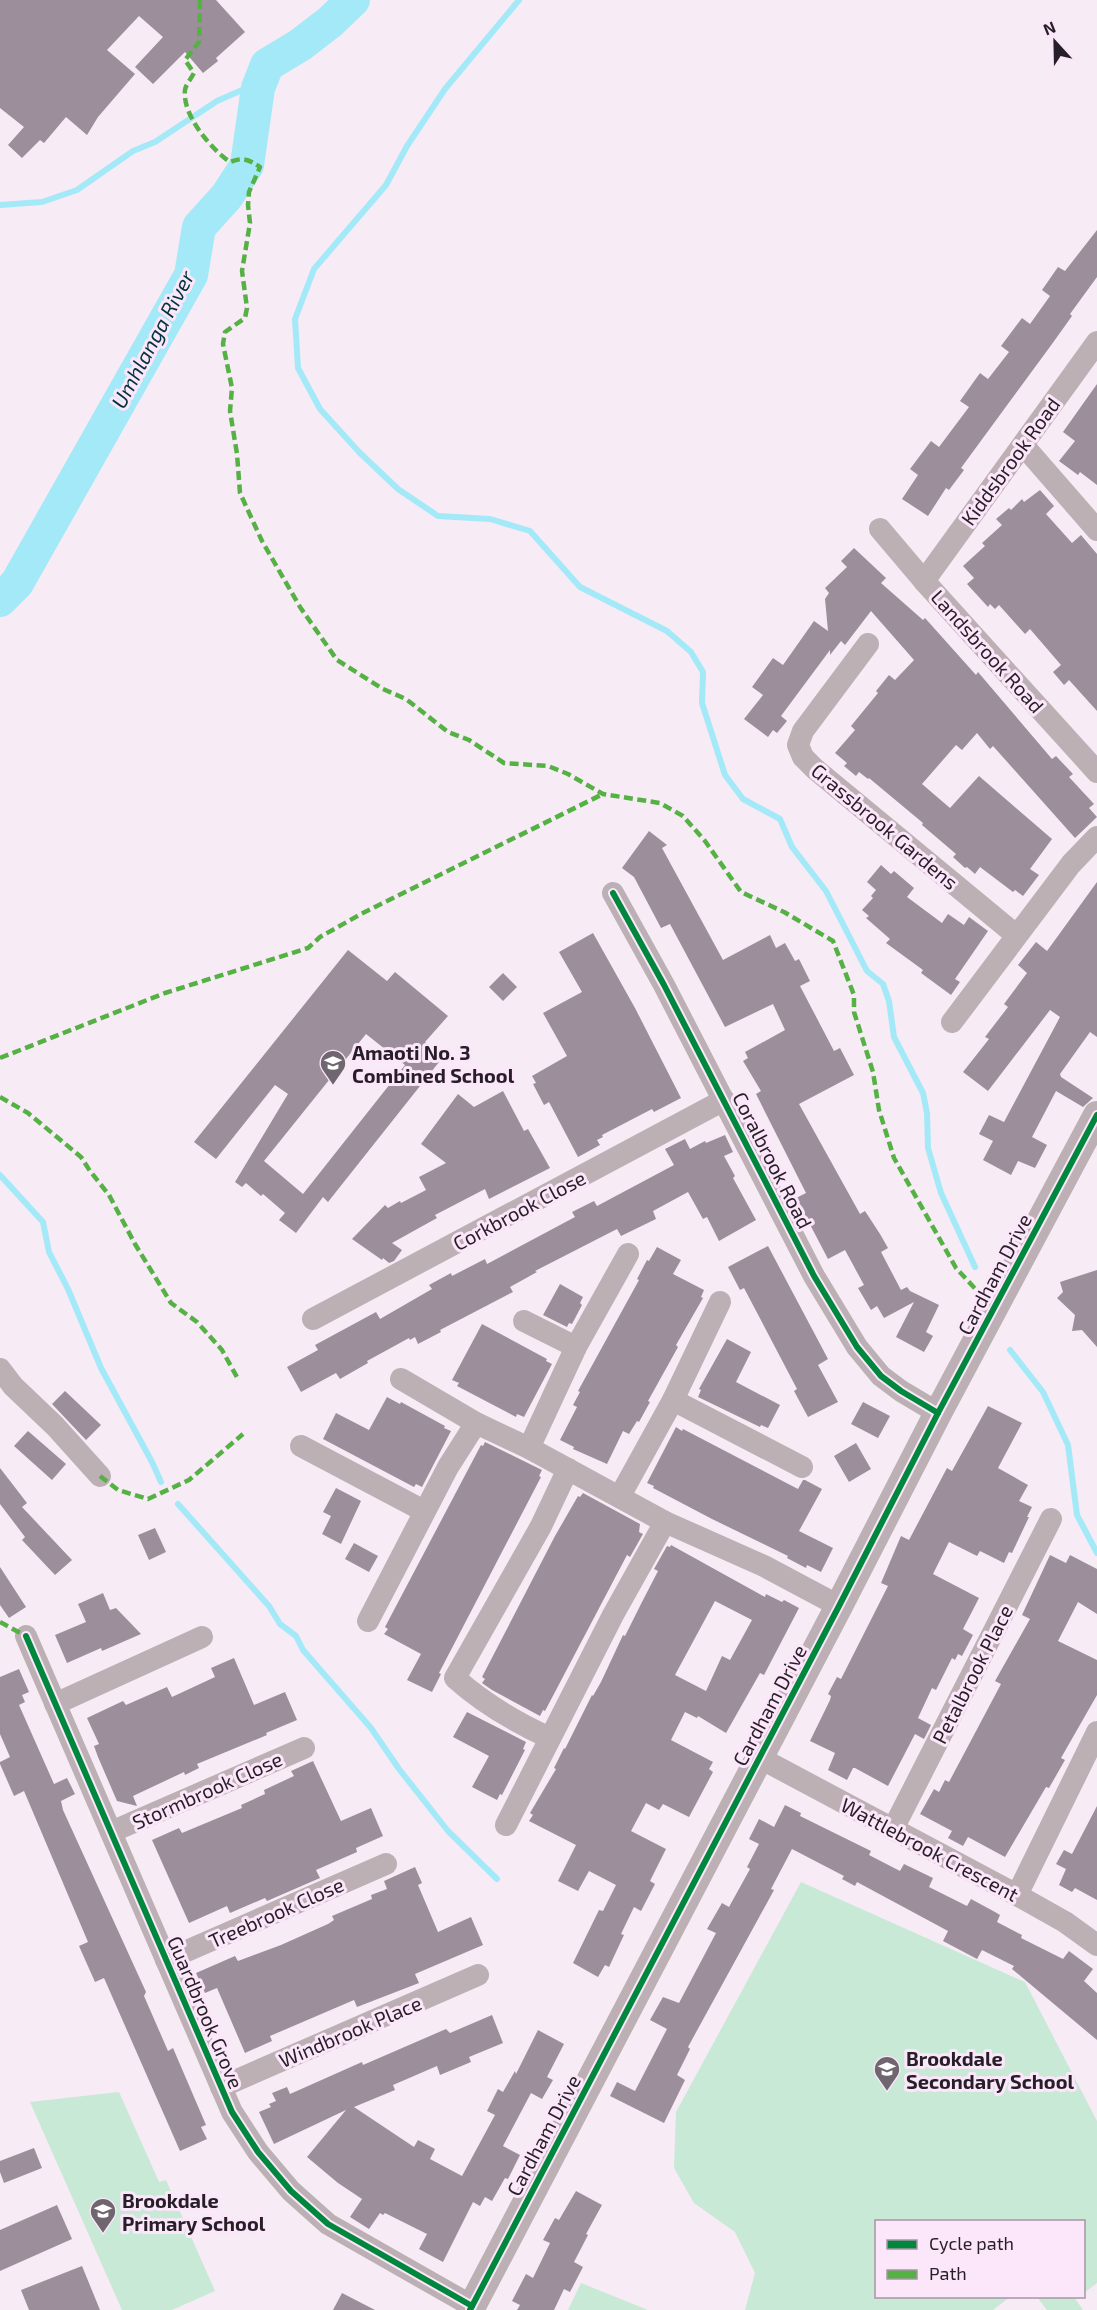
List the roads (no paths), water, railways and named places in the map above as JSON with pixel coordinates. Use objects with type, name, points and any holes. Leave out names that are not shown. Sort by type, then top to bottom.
[{"type":"street","name":"Kiddsbrook Road","points":[[924,581],[1097,342]]},
{"type":"street","points":[[1023,445],[1097,530]]},
{"type":"street","name":"Landsbrook Road","points":[[880,529],[924,581],[1097,772]]},
{"type":"street","name":"Grassbrook Gardens","points":[[868,644],[803,732],[798,745],[803,757],[824,777],[1017,935]]},
{"type":"street","points":[[952,1022],[1071,864],[1097,837]]},
{"type":"street","name":"Coralbrook Road","points":[[613,893],[724,1100],[814,1276],[857,1347],[881,1376],[938,1413]]},
{"type":"street","name":"Corkbrook Close","points":[[313,1319],[724,1100]]},
{"type":"street","name":"Cardham Drive","points":[[471,2308],[938,1413],[1096,1118]]},
{"type":"street","points":[[529,1448],[576,1347],[628,1254]]},
{"type":"street","points":[[620,1496],[672,1400],[720,1302]]},
{"type":"street","points":[[525,1321],[576,1347]]},
{"type":"street","points":[[0,1369],[13,1386],[55,1426],[100,1476]]},
{"type":"street","points":[[401,1379],[476,1423],[529,1448],[664,1522],[764,1566],[839,1606]]},
{"type":"street","points":[[672,1400],[802,1467]]},
{"type":"street","points":[[368,1621],[448,1467],[476,1423]]},
{"type":"street","points":[[302,1446],[424,1511]]},
{"type":"street","points":[[550,1738],[498,1711],[455,1678],[541,1526],[568,1469]]},
{"type":"street","name":"Petalbrook Place","points":[[893,1829],[1052,1519]]},
{"type":"street","points":[[506,1826],[613,1615],[664,1522]]},
{"type":"street","name":"Guardbrook Grove","points":[[26,1636],[232,2112],[258,2152],[291,2192],[327,2224],[471,2308]]},
{"type":"street","points":[[55,1704],[202,1637]]},
{"type":"street","points":[[1017,1895],[1097,1732]]},
{"type":"street","name":"Stormbrook Close","points":[[111,1832],[304,1748]]},
{"type":"street","name":"Wattlebrook Crescent","points":[[760,1758],[1017,1895],[1065,1922],[1097,1945]]},
{"type":"street","name":"Treebrook Close","points":[[166,1960],[387,1864]]},
{"type":"street","name":"Windbrook Place","points":[[221,2087],[478,1975]]},
{"type":"waterway","name":"Umhlanga River","points":[[0,600],[17,583],[191,275],[199,227],[227,196],[247,165],[258,88],[267,65],[300,45],[330,22],[353,0]]},
{"type":"waterway","points":[[519,0],[445,89],[407,146],[386,185],[314,269],[295,319],[298,368],[320,409],[359,452],[398,489],[438,516],[490,519],[530,531],[580,587],[667,631],[691,652],[703,672],[702,703],[725,775],[743,799],[780,819],[792,847],[826,891],[867,971],[883,984],[889,1001],[894,1037],[923,1093],[927,1113],[928,1148],[941,1193],[975,1267]]},
{"type":"waterway","points":[[0,205],[42,202],[77,190],[133,151],[155,142],[217,101],[242,90],[258,88]]},
{"type":"waterway","points":[[0,1175],[43,1222],[49,1252],[68,1289],[101,1368],[161,1482]]},
{"type":"waterway","points":[[1010,1350],[1043,1392],[1068,1445],[1077,1515],[1097,1553]]},
{"type":"waterway","points":[[178,1504],[269,1606],[280,1624],[296,1636],[303,1650],[371,1728],[399,1769],[448,1831],[497,1879]]},
{"type":"place","name":"Amaoti No. 3 Combined School","points":[[333,1086]]},
{"type":"place","name":"Brookdale Secondary School","points":[[887,2092]]},
{"type":"place","name":"Brookdale Primary School","points":[[103,2234]]}]
